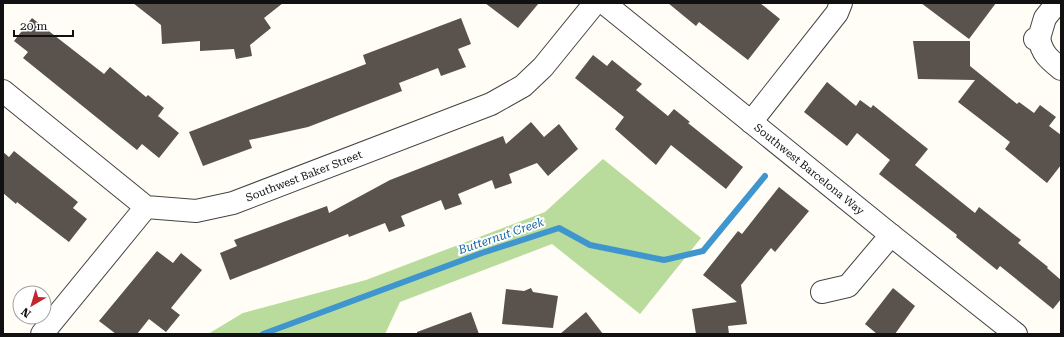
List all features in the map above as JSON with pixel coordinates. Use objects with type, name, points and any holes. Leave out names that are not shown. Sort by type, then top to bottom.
[{"type":"street","name":"Southwest Baker Street","points":[[146,207],[196,211],[233,203],[491,104],[523,86],[543,67],[595,3]]},
{"type":"street","name":"Southwest Barcelona Way","points":[[604,3],[1016,334]]},
{"type":"street","points":[[751,122],[837,13],[842,3]]},
{"type":"street","points":[[1057,3],[1045,18],[1037,39],[1045,56],[1061,69]]},
{"type":"street","points":[[3,91],[146,207],[42,334]]},
{"type":"street","points":[[822,292],[848,286],[891,235]]},
{"type":"green space","points":[[603,159],[701,238],[640,314],[552,244],[400,302],[385,334],[208,334],[243,313],[366,280],[545,212]]},
{"type":"building","points":[[133,3],[283,3],[264,18],[271,28],[250,45],[252,56],[236,59],[234,49],[200,51],[200,41],[162,44],[161,25]]},
{"type":"building","points":[[485,3],[539,3],[518,28]]},
{"type":"building","points":[[668,3],[760,3],[780,19],[748,60],[699,22],[696,26]]},
{"type":"building","points":[[921,3],[996,3],[969,39]]},
{"type":"building","points":[[32,18],[104,74],[110,67],[146,97],[148,95],[164,108],[158,116],[179,133],[159,158],[142,144],[137,150],[23,58],[28,52],[14,41]]},
{"type":"building","points":[[461,18],[471,44],[458,49],[466,67],[441,76],[438,68],[399,83],[402,91],[308,127],[249,140],[252,148],[203,166],[189,132],[366,64],[363,55]]},
{"type":"building","points":[[913,41],[970,41],[970,66],[1017,104],[1019,102],[1034,113],[1040,105],[1056,117],[1049,126],[1061,135],[1061,165],[1047,183],[1005,149],[1010,142],[958,102],[975,80],[918,79]]},
{"type":"building","points":[[593,55],[607,66],[612,60],[642,84],[636,90],[668,116],[674,109],[690,122],[688,123],[743,167],[726,189],[671,145],[656,165],[615,129],[624,117],[575,78]]},
{"type":"building","points":[[827,82],[856,106],[860,100],[871,108],[873,105],[928,149],[915,165],[975,213],[979,207],[1021,240],[1018,243],[1048,267],[1047,268],[1061,280],[1061,299],[1053,309],[1000,266],[997,270],[956,237],[957,235],[879,174],[890,160],[857,133],[847,146],[804,112]]},
{"type":"building","points":[[531,122],[544,137],[559,124],[578,149],[548,176],[537,163],[509,174],[512,183],[495,189],[492,180],[458,194],[462,204],[445,210],[441,200],[401,216],[405,226],[389,232],[385,223],[349,237],[348,234],[230,280],[220,253],[237,246],[234,240],[327,206],[329,213],[390,180],[503,136],[506,144]]},
{"type":"building","points":[[14,151],[78,202],[73,208],[87,219],[69,242],[3,193],[3,152],[9,157]]},
{"type":"building","points":[[779,187],[809,211],[775,252],[771,248],[741,285],[747,324],[728,326],[729,334],[696,334],[692,309],[737,302],[703,275],[738,231],[742,234]]},
{"type":"building","points":[[157,251],[173,263],[181,253],[202,270],[171,308],[180,315],[166,332],[149,319],[137,334],[116,334],[99,321]]},
{"type":"building","points":[[531,288],[533,292],[558,296],[553,328],[502,324],[506,289],[524,291]]},
{"type":"building","points":[[893,288],[915,306],[895,334],[877,334],[865,324]]},
{"type":"building","points":[[471,312],[479,334],[417,334],[417,332]]},
{"type":"building","points":[[586,312],[603,334],[560,334]]},
{"type":"waterway","name":"Butternut Creek","points":[[263,334],[482,253],[559,228],[590,245],[664,260],[703,251],[765,176]]}]
